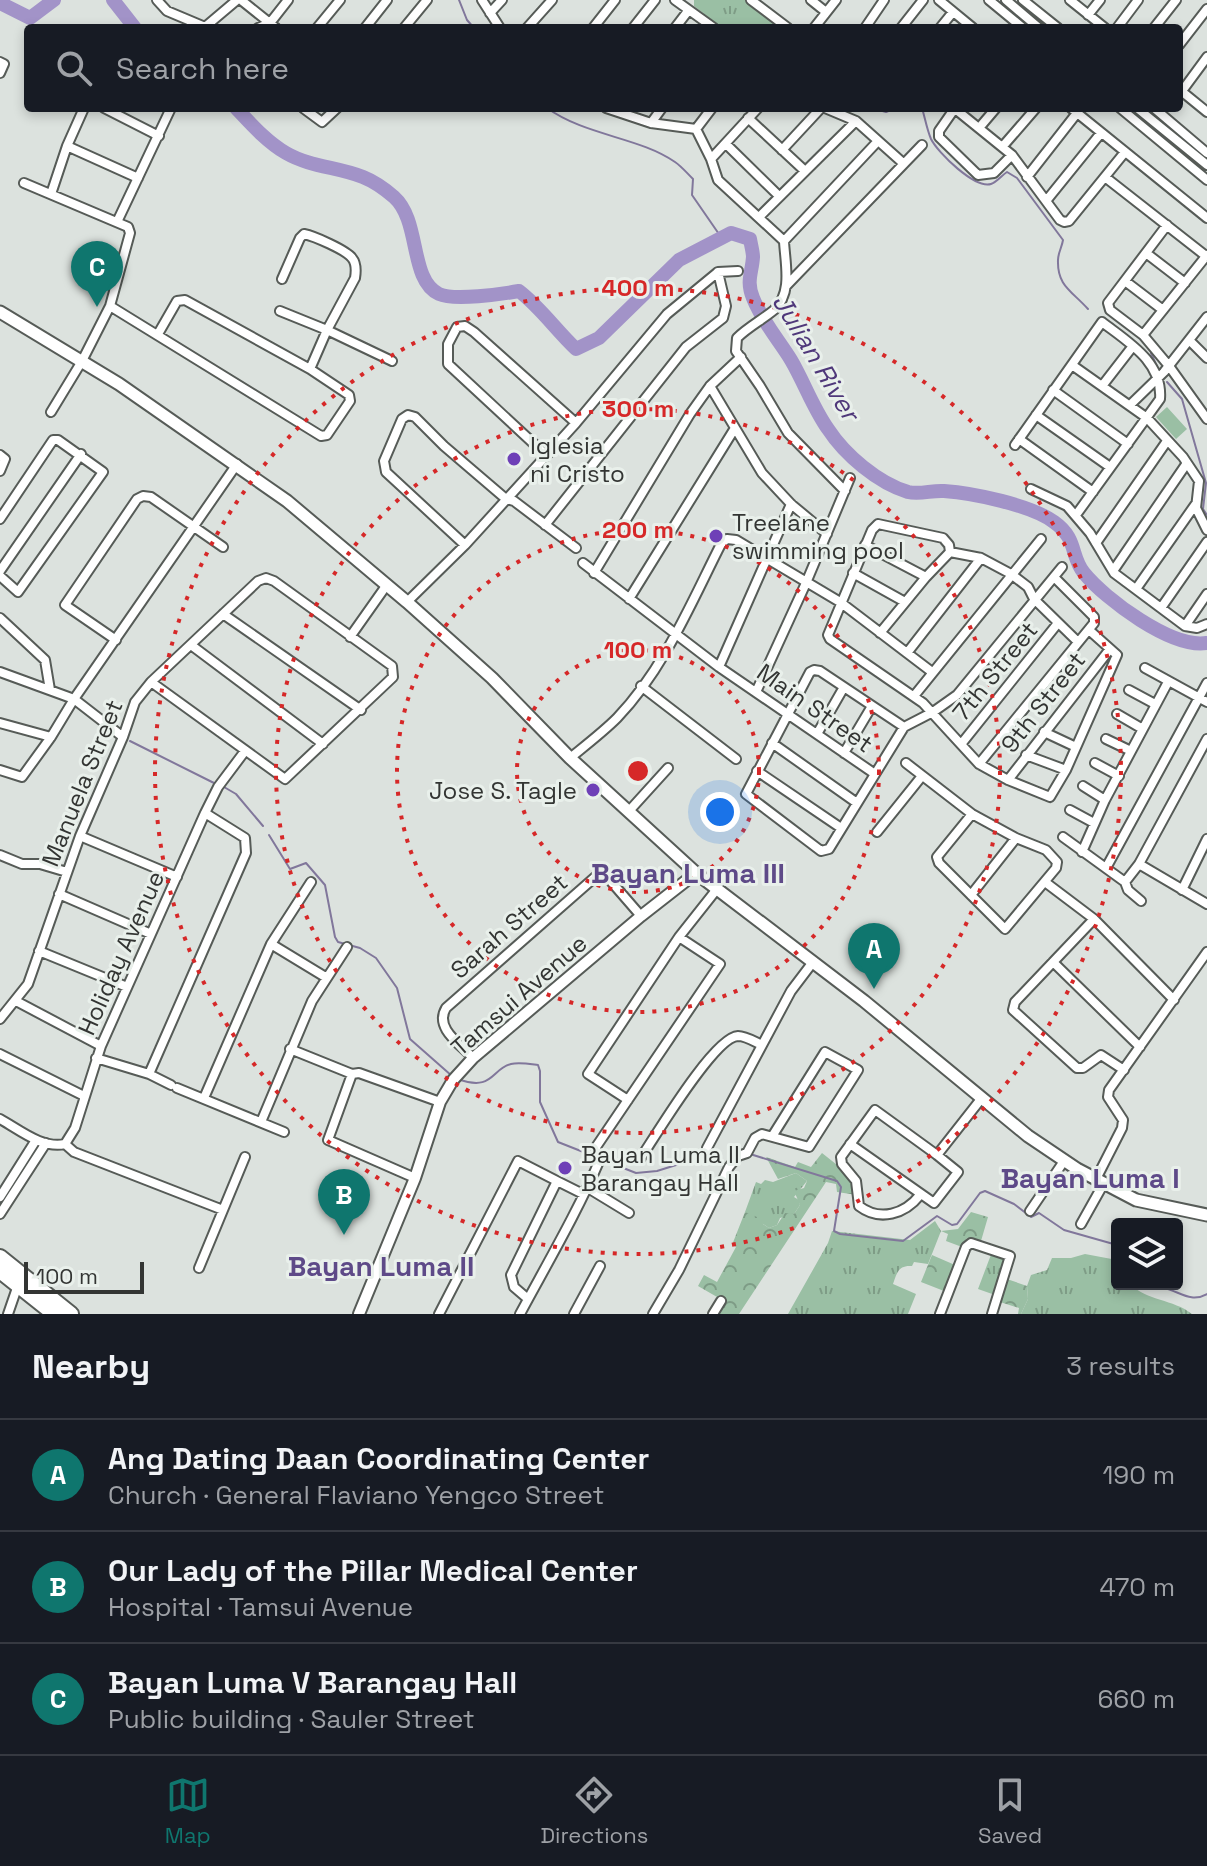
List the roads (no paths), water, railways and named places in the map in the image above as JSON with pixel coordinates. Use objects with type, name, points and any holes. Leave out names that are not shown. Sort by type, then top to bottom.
[{"type":"highway","points":[[0,1257],[54,1314]]},
{"type":"highway","points":[[0,1271],[20,1280],[71,1314]]},
{"type":"main road","points":[[0,312],[82,361],[237,464],[324,531],[407,602],[696,873],[813,962],[1028,1136],[1064,1161],[1136,1200],[1207,1215]]},
{"type":"street","points":[[157,0],[167,11],[196,24]]},
{"type":"street","points":[[210,24],[239,0],[272,24]]},
{"type":"street","points":[[274,24],[288,0]]},
{"type":"street","points":[[320,24],[340,0]]},
{"type":"street","points":[[368,24],[387,0]]},
{"type":"street","points":[[407,24],[427,0]]},
{"type":"street","points":[[482,0],[497,24]]},
{"type":"street","points":[[490,13],[502,0]]},
{"type":"street","points":[[531,24],[552,0]]},
{"type":"street","points":[[596,24],[615,0]]},
{"type":"street","points":[[636,24],[655,0]]},
{"type":"street","points":[[751,0],[783,24]]},
{"type":"street","points":[[811,0],[826,12]]},
{"type":"street","points":[[817,24],[836,0]]},
{"type":"street","points":[[868,24],[884,0]]},
{"type":"street","points":[[904,24],[923,0]]},
{"type":"street","points":[[939,0],[968,24]]},
{"type":"street","points":[[989,0],[1017,24]]},
{"type":"street","points":[[1006,0],[1034,24]]},
{"type":"street","points":[[1023,0],[1053,24]]},
{"type":"street","points":[[1070,0],[1100,24]]},
{"type":"street","points":[[1088,15],[1100,0]]},
{"type":"street","points":[[1120,24],[1138,0]]},
{"type":"street","points":[[1157,24],[1176,0]]},
{"type":"street","points":[[676,24],[683,4],[709,24]]},
{"type":"street","points":[[1183,40],[1207,9]]},
{"type":"street","points":[[943,24],[953,12]]},
{"type":"street","points":[[1183,86],[1207,57]]},
{"type":"street","points":[[0,62],[4,64],[0,73]]},
{"type":"street","points":[[1183,92],[1206,109]]},
{"type":"street","points":[[51,194],[82,112]]},
{"type":"street","points":[[112,112],[159,136]]},
{"type":"street","points":[[117,222],[169,112]]},
{"type":"street","points":[[308,112],[322,122],[333,112]]},
{"type":"street","points":[[620,112],[651,123],[696,129]]},
{"type":"street","points":[[651,123],[659,112]]},
{"type":"street","points":[[696,129],[709,112]]},
{"type":"street","points":[[711,159],[754,112]]},
{"type":"street","points":[[782,150],[819,112]]},
{"type":"street","points":[[833,112],[856,121],[903,163]]},
{"type":"street","points":[[951,112],[939,131],[939,137],[978,175],[994,173],[1012,155]]},
{"type":"street","points":[[959,112],[1012,155],[1064,222],[1069,221],[1125,152]]},
{"type":"street","points":[[979,128],[993,112]]},
{"type":"street","points":[[1003,146],[1033,112]]},
{"type":"street","points":[[1027,177],[1073,112]]},
{"type":"street","points":[[1076,112],[1207,218]]},
{"type":"street","points":[[1125,112],[1207,180]]},
{"type":"street","points":[[1142,112],[1207,165]]},
{"type":"street","points":[[1159,112],[1207,153]]},
{"type":"street","points":[[748,118],[805,171]]},
{"type":"street","points":[[759,217],[856,121]]},
{"type":"street","points":[[696,129],[718,180],[784,241],[786,286],[783,299],[777,308],[737,338],[736,351],[788,433],[845,491]]},
{"type":"street","points":[[1046,201],[1101,133]]},
{"type":"street","points":[[784,241],[878,141]]},
{"type":"street","points":[[726,144],[779,196]]},
{"type":"street","points":[[786,286],[922,145]]},
{"type":"street","points":[[67,146],[138,178]]},
{"type":"street","points":[[1105,177],[1207,256],[1143,335]]},
{"type":"street","points":[[24,183],[128,227],[130,233],[110,306],[51,412]]},
{"type":"street","points":[[1167,225],[1107,307],[1143,335],[1207,419]]},
{"type":"street","points":[[282,279],[304,234],[345,252],[353,259],[355,278],[310,369]]},
{"type":"street","points":[[1146,253],[1185,283]]},
{"type":"street","points":[[407,602],[465,545],[576,423],[667,314],[718,272],[738,271]]},
{"type":"street","points":[[545,525],[686,347],[723,318],[726,310],[718,272]]},
{"type":"street","points":[[1125,281],[1163,310]]},
{"type":"street","points":[[110,306],[325,436],[351,398],[310,369],[185,300],[177,301],[158,334]]},
{"type":"street","points":[[280,311],[392,361]]},
{"type":"street","points":[[1130,405],[1169,366],[1207,317]]},
{"type":"street","points":[[1076,515],[1093,492],[1110,467],[1147,418],[1160,399],[1161,388],[1142,352],[1102,322],[1017,442],[1093,492]]},
{"type":"street","points":[[546,455],[448,364],[448,344],[457,327],[465,326],[576,423]]},
{"type":"street","points":[[1189,340],[1207,358]]},
{"type":"street","points":[[1102,386],[1133,346]]},
{"type":"street","points":[[594,573],[690,414],[710,386],[741,357]]},
{"type":"street","points":[[1072,365],[1147,418],[1187,463],[1199,481],[1198,515],[1207,530]]},
{"type":"street","points":[[710,386],[762,473],[791,504],[827,534]]},
{"type":"street","points":[[1053,390],[1128,444]]},
{"type":"street","points":[[465,545],[386,472],[384,461],[402,419],[408,415],[415,417],[506,499],[514,501],[576,548]]},
{"type":"street","points":[[1036,415],[1110,467]]},
{"type":"street","points":[[629,599],[735,428]]},
{"type":"street","points":[[2,512],[53,440],[81,454],[103,472],[18,592],[0,574],[81,454]]},
{"type":"street","points":[[1096,543],[1167,441]]},
{"type":"street","points":[[0,455],[5,459],[0,471]]},
{"type":"street","points":[[1113,571],[1187,463]]},
{"type":"street","points":[[0,770],[22,777],[237,464]]},
{"type":"street","points":[[756,692],[850,478]]},
{"type":"street","points":[[1031,489],[1056,499],[1076,515],[1113,571],[1136,589],[1185,626],[1197,628],[1207,624]]},
{"type":"street","points":[[116,640],[65,605],[137,499],[151,497],[223,547]]},
{"type":"street","points":[[1136,589],[1197,502]]},
{"type":"street","points":[[719,667],[791,504]]},
{"type":"street","points":[[950,552],[943,538],[878,524],[872,530],[828,630],[830,639],[914,696],[933,712],[979,764],[1008,780],[1052,797],[1117,655],[1089,630]]},
{"type":"street","points":[[914,696],[1041,539]]},
{"type":"street","points":[[570,758],[617,718],[641,686],[676,633],[724,540],[736,540],[840,602],[932,672]]},
{"type":"street","points":[[1161,608],[1207,542]]},
{"type":"street","points":[[865,545],[926,577]]},
{"type":"street","points":[[950,552],[981,558],[1011,574],[1028,587],[1034,599],[1078,642]]},
{"type":"street","points":[[880,633],[950,552]]},
{"type":"street","points":[[907,653],[981,558]]},
{"type":"street","name":"Main Street","points":[[583,563],[719,667],[875,774],[904,727],[957,695],[1062,567]]},
{"type":"street","points":[[853,573],[905,602]]},
{"type":"street","points":[[979,764],[1094,623],[1094,617],[1054,577]]},
{"type":"street","name":"Manuela Street","points":[[0,1019],[28,984],[80,836],[135,702],[151,682],[258,581],[266,578],[350,637]]},
{"type":"street","points":[[151,682],[285,779],[393,677],[392,666],[350,637],[386,586]]},
{"type":"street","points":[[1185,626],[1207,594]]},
{"type":"street","points":[[223,614],[361,710]]},
{"type":"street","points":[[0,618],[45,660],[50,690]]},
{"type":"street","name":"7th Street","points":[[962,743],[1058,623]]},
{"type":"street","points":[[191,645],[323,744]]},
{"type":"street","name":"9th Street","points":[[1008,780],[1110,649]]},
{"type":"street","points":[[1095,668],[1107,679]]},
{"type":"street","points":[[1145,668],[1203,700]]},
{"type":"street","points":[[875,774],[829,849],[821,851],[748,797],[747,791],[810,672],[814,670],[904,727]]},
{"type":"street","points":[[0,672],[74,699],[123,737]]},
{"type":"street","points":[[1082,852],[1141,728],[1168,682]]},
{"type":"street","points":[[1106,868],[1203,700],[1207,683]]},
{"type":"street","points":[[641,686],[736,759]]},
{"type":"street","points":[[817,734],[844,687]]},
{"type":"street","points":[[1129,690],[1155,704]]},
{"type":"street","points":[[844,753],[872,706]]},
{"type":"street","points":[[1117,714],[1141,728]]},
{"type":"street","points":[[0,723],[51,737]]},
{"type":"street","points":[[1044,732],[1076,747]]},
{"type":"street","points":[[1106,739],[1131,751]]},
{"type":"street","points":[[1125,882],[1139,864],[1207,739]]},
{"type":"street","points":[[772,743],[857,803]]},
{"type":"street","name":"Holiday Avenue","points":[[65,1144],[75,1128],[101,1046],[205,813],[218,787],[245,751]]},
{"type":"street","points":[[1026,755],[1066,770]]},
{"type":"street","points":[[906,763],[972,814],[1046,850],[1057,862],[1056,868],[1005,929],[939,863],[937,857],[972,814]]},
{"type":"street","points":[[1095,763],[1119,776]]},
{"type":"street","points":[[629,811],[668,768]]},
{"type":"street","points":[[757,771],[841,828]]},
{"type":"street","points":[[877,832],[922,776]]},
{"type":"street","points":[[1083,786],[1105,800]]},
{"type":"street","points":[[1070,810],[1094,823]]},
{"type":"street","points":[[149,1074],[246,853],[245,838],[205,813]]},
{"type":"street","points":[[80,836],[177,877]]},
{"type":"street","points":[[1063,837],[1125,882],[1128,890],[1141,901]]},
{"type":"street","points":[[971,895],[1016,838]]},
{"type":"street","points":[[1182,890],[1207,839]]},
{"type":"street","points":[[0,855],[22,864],[40,864],[67,872]]},
{"type":"street","points":[[1139,864],[1207,904]]},
{"type":"street","name":"Sarah Street","points":[[473,1058],[442,1026],[441,1016],[446,1008],[602,871],[641,916]]},
{"type":"street","name":"Tamsui Avenue","points":[[359,1314],[415,1178],[440,1102],[453,1080],[473,1058],[696,873]]},
{"type":"street","points":[[204,1098],[271,944],[311,882]]},
{"type":"street","points":[[1045,882],[1094,919],[1174,1000]]},
{"type":"street","points":[[628,1100],[588,1074],[679,937],[717,889]]},
{"type":"street","points":[[59,894],[151,934]]},
{"type":"street","points":[[1094,919],[1015,1002],[1013,1010],[1077,1068],[1083,1068],[1101,1055],[1124,1070]]},
{"type":"street","points":[[520,1314],[586,1191],[601,1157],[596,1147],[720,964],[679,937]]},
{"type":"street","points":[[271,944],[327,978]]},
{"type":"street","points":[[261,1122],[312,1001],[347,947]]},
{"type":"street","points":[[39,951],[127,987]]},
{"type":"street","points":[[1081,1224],[1122,1128],[1123,1120],[1108,1097],[1109,1090],[1207,952]]},
{"type":"street","points":[[707,1148],[791,991],[813,962]]},
{"type":"street","points":[[1053,962],[1140,1047]]},
{"type":"street","points":[[16,1001],[101,1046]]},
{"type":"street","points":[[640,1159],[710,1056],[734,1036],[742,1036],[762,1045]]},
{"type":"street","points":[[290,1049],[352,1074],[359,1073],[440,1102]]},
{"type":"street","points":[[653,1314],[679,1270],[729,1167],[738,1156],[751,1149],[758,1135],[773,1135],[809,1147],[858,1070],[825,1052],[773,1135]]},
{"type":"street","points":[[0,1054],[84,1096]]},
{"type":"street","points":[[96,1058],[149,1074],[284,1132]]},
{"type":"street","points":[[352,1074],[328,1140],[415,1178]]},
{"type":"street","points":[[937,1155],[981,1099]]},
{"type":"street","points":[[850,1144],[934,1203],[958,1172],[875,1110],[850,1144],[841,1161],[856,1181],[862,1209],[895,1214],[907,1209],[920,1195]]},
{"type":"street","points":[[0,1119],[41,1142],[55,1146],[65,1144],[74,1152],[223,1210]]},
{"type":"street","points":[[0,1197],[41,1142]]},
{"type":"street","points":[[0,1214],[41,1142]]},
{"type":"street","points":[[199,1268],[245,1157]]},
{"type":"street","points":[[439,1314],[518,1161],[629,1213]]},
{"type":"street","points":[[1030,1211],[1064,1161]]},
{"type":"street","points":[[528,1299],[514,1287],[511,1275],[557,1181]]},
{"type":"street","points":[[940,1314],[969,1243],[1010,1256],[992,1314]]},
{"type":"street","points":[[574,1314],[600,1266]]},
{"type":"street","points":[[8,1314],[20,1280]]},
{"type":"street","points":[[713,1314],[721,1301]]},
{"type":"waterway","name":"Julian River","points":[[0,3],[30,18],[54,0]]},
{"type":"waterway","name":"Julian River","points":[[113,0],[132,24]]},
{"type":"waterway","points":[[459,0],[470,24]]},
{"type":"waterway","name":"Julian River","points":[[240,112],[286,153],[363,177],[394,197],[408,220],[423,276],[439,294],[466,297],[519,291],[576,349],[599,338],[679,260],[731,233],[750,239],[753,257],[750,287],[753,298],[823,421],[853,458],[885,482],[908,492],[970,494],[1017,505],[1044,516],[1062,528],[1080,567],[1107,596],[1158,630],[1193,643],[1207,643]]},
{"type":"waterway","points":[[554,112],[578,125],[645,147],[677,164],[693,179],[692,195],[721,237]]},
{"type":"waterway","points":[[923,112],[935,145],[967,176],[984,184],[993,183],[1007,172],[1017,178],[1063,240],[1058,257],[1060,276],[1067,288],[1088,309]]},
{"type":"waterway","points":[[1151,353],[1158,369]]},
{"type":"waterway","points":[[1167,382],[1182,399],[1206,483],[1203,509],[1207,515]]},
{"type":"waterway","points":[[130,741],[214,783]]},
{"type":"waterway","points":[[224,787],[236,794],[263,826]]},
{"type":"waterway","points":[[269,835],[290,869],[306,863],[325,885],[338,942],[360,948],[376,958],[397,988],[410,1039],[452,1076]]},
{"type":"waterway","points":[[458,1079],[478,1083],[511,1064],[538,1065],[540,1102],[558,1142],[596,1157]]},
{"type":"waterway","points":[[750,1154],[837,1181],[841,1187],[834,1231],[840,1234],[903,1241],[937,1216],[952,1225],[957,1224],[980,1193],[985,1191],[1014,1204],[1031,1217],[1039,1213],[1064,1230],[1111,1243]]},
{"type":"waterway","points":[[603,1160],[636,1173],[657,1171],[692,1160],[719,1158]]},
{"type":"waterway","points":[[1171,1290],[1191,1297],[1207,1294]]},
{"type":"place","name":"Bayan Luma V Barangay Hall","points":[[97,307]]},
{"type":"place","name":"Iglesia ni Cristo","points":[[514,459]]},
{"type":"place","name":"Treelane swimming pool","points":[[716,536]]},
{"type":"place","name":"Jose S. Tagle","points":[[593,790]]},
{"type":"place","name":"Ang Dating Daan Coordinating Center","points":[[874,989]]},
{"type":"place","name":"Bayan Luma II Barangay Hall","points":[[565,1168]]},
{"type":"place","name":"Our Lady of the Pillar Medical Center","points":[[344,1235]]},
{"type":"district","name":"Bayan Luma III","points":[[688,873]]},
{"type":"district","name":"Bayan Luma I","points":[[1090,1178]]},
{"type":"district","name":"Bayan Luma II","points":[[381,1266]]}]
